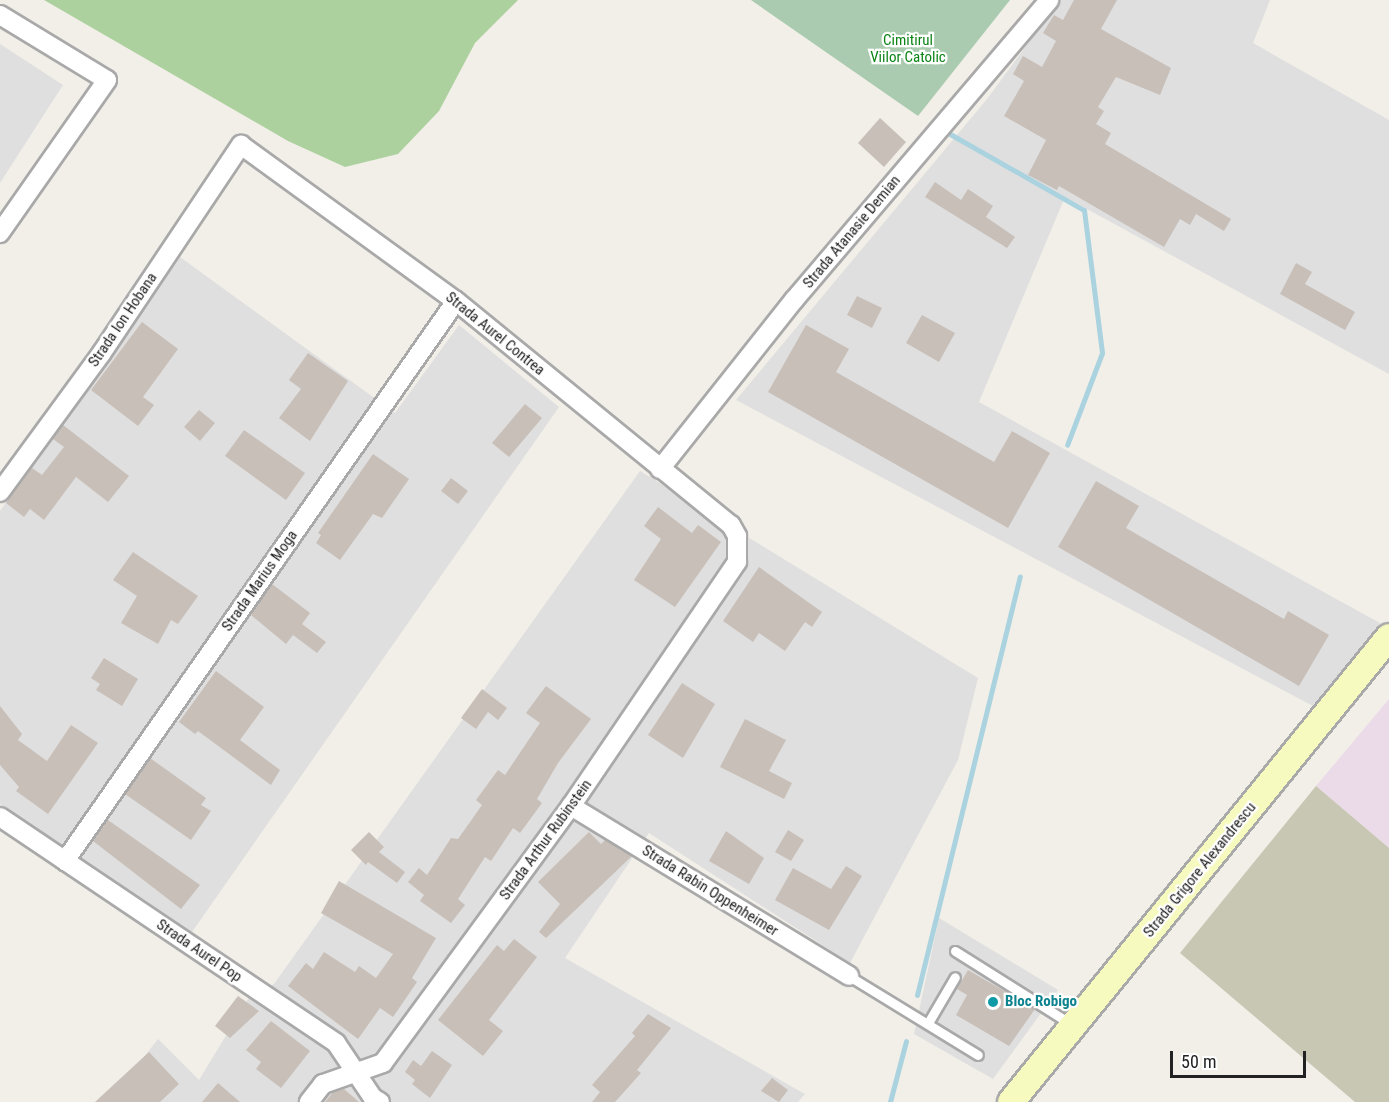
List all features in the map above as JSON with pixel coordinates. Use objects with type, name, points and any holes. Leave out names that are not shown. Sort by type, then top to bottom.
[{"type":"street","name":"Strada Atanasie Demian","points":[[660,469],[794,300],[1049,0]]},
{"type":"street","points":[[0,15],[107,80],[0,233]]},
{"type":"street","name":"Strada Aurel Contrea","points":[[241,145],[456,301],[731,525],[737,536]]},
{"type":"street","name":"Strada Ion Hobana","points":[[0,492],[101,354],[241,145]]},
{"type":"street","name":"Strada Marius Moga","points":[[65,861],[456,301]]},
{"type":"street","name":"Strada Arthur Rubinstein","points":[[309,1102],[323,1084],[383,1063],[571,806],[736,562],[737,536]]},
{"type":"street","name":"Strada Grigore Alexandrescu","points":[[1011,1102],[1389,637]]},
{"type":"street","name":"Strada Rabin Oppenheimer","points":[[571,806],[849,976]]},
{"type":"street","name":"Strada Aurel Pop","points":[[0,817],[336,1043],[356,1073],[380,1102]]},
{"type":"lane","points":[[955,951],[1073,1026]]},
{"type":"lane","points":[[849,976],[978,1055]]},
{"type":"lane","points":[[928,1023],[955,977]]},
{"type":"shaded area","points":[[1060,0],[1270,0],[1253,43],[1389,120],[1389,374],[1065,197],[979,402],[1380,623],[1313,706],[736,400],[987,99]]},
{"type":"shaded area","points":[[0,44],[63,85],[0,183]]},
{"type":"shaded area","points":[[180,257],[395,413],[459,325],[559,407],[192,932],[0,804],[0,511]]},
{"type":"shaded area","points":[[640,471],[978,678],[958,760],[850,963],[649,833],[565,958],[805,1094],[798,1102],[109,1102],[158,1039],[199,1080],[250,996],[274,984]]},
{"type":"shaded area","points":[[1389,699],[1389,848],[1316,786]]},
{"type":"shaded area","points":[[1316,786],[1389,848],[1389,1102],[1355,1102],[1180,953]]},
{"type":"shaded area","points":[[939,918],[1058,990],[993,1079],[914,1034]]},
{"type":"green space","points":[[44,0],[518,0],[475,43],[439,111],[398,154],[345,167],[288,141]]},
{"type":"green space","name":"Cimitirul Viilor Catolic","points":[[751,0],[1010,0],[918,116]]},
{"type":"building","points":[[1074,0],[1117,0],[1101,29],[1171,68],[1160,95],[1116,77],[1098,107],[1104,111],[1096,124],[1111,133],[1105,144],[1231,219],[1224,231],[1196,214],[1190,225],[1180,219],[1164,247],[1059,186],[1057,190],[1028,175],[1046,140],[1004,116],[1024,81],[1013,74],[1023,56],[1042,67],[1056,41],[1043,33],[1054,15],[1063,20]]},
{"type":"building","points":[[880,118],[906,142],[884,167],[858,143]]},
{"type":"building","points":[[935,182],[961,200],[968,189],[993,206],[986,217],[1015,237],[1007,248],[925,197]]},
{"type":"building","points":[[1296,263],[1312,272],[1305,284],[1355,312],[1345,330],[1280,294]]},
{"type":"building","points":[[857,296],[882,308],[872,328],[847,315]]},
{"type":"building","points":[[922,315],[955,333],[939,362],[906,343]]},
{"type":"building","points":[[142,322],[178,349],[143,397],[154,405],[138,426],[91,390]]},
{"type":"building","points":[[806,325],[849,349],[836,372],[994,462],[1012,431],[1050,453],[1008,528],[768,392]]},
{"type":"building","points":[[308,353],[348,381],[310,441],[279,418],[301,389],[289,380]]},
{"type":"building","points":[[525,404],[542,418],[509,457],[492,443]]},
{"type":"building","points":[[199,410],[215,423],[200,441],[184,427]]},
{"type":"building","points":[[63,425],[129,476],[108,502],[76,477],[44,520],[30,509],[24,517],[6,503],[32,468],[42,475],[64,447],[53,439]]},
{"type":"building","points":[[244,430],[305,473],[286,500],[225,456]]},
{"type":"building","points":[[373,454],[409,479],[382,518],[373,514],[340,560],[316,543],[321,535],[318,533]]},
{"type":"building","points":[[451,478],[468,491],[458,504],[441,491]]},
{"type":"building","points":[[1096,481],[1139,506],[1126,528],[1284,619],[1288,611],[1329,635],[1299,686],[1058,547]]},
{"type":"building","points":[[658,507],[692,533],[698,525],[721,542],[675,607],[634,580],[661,539],[644,526]]},
{"type":"building","points":[[133,552],[198,596],[178,624],[171,620],[158,644],[121,623],[137,596],[113,580]]},
{"type":"building","points":[[759,567],[822,612],[812,627],[805,622],[785,651],[759,633],[753,642],[723,621]]},
{"type":"building","points":[[272,584],[310,613],[302,624],[326,642],[317,653],[293,635],[286,644],[251,615]]},
{"type":"building","points":[[104,658],[138,679],[122,706],[96,690],[100,684],[91,678]]},
{"type":"building","points":[[216,671],[264,707],[240,740],[280,770],[271,785],[198,731],[195,734],[179,722]]},
{"type":"building","points":[[682,683],[715,704],[683,758],[648,735]]},
{"type":"building","points":[[546,686],[591,719],[558,763],[537,799],[542,803],[520,833],[513,828],[491,861],[485,857],[458,899],[465,905],[451,923],[420,901],[424,895],[408,882],[419,868],[427,875],[451,838],[458,839],[482,805],[476,800],[498,770],[505,775],[540,723],[526,713]]},
{"type":"building","points":[[482,689],[507,708],[498,720],[488,712],[476,729],[461,718]]},
{"type":"building","points":[[0,706],[22,734],[18,740],[47,761],[71,725],[98,743],[48,814],[16,791],[19,787],[0,765]]},
{"type":"building","points":[[745,719],[786,740],[769,771],[792,783],[784,799],[720,767]]},
{"type":"building","points":[[150,758],[206,798],[201,805],[211,811],[191,840],[125,794]]},
{"type":"building","points":[[108,820],[200,885],[181,909],[93,841]]},
{"type":"building","points":[[788,830],[804,840],[791,861],[775,852]]},
{"type":"building","points":[[726,831],[764,858],[749,884],[709,861]]},
{"type":"building","points":[[369,832],[384,847],[379,852],[405,872],[397,883],[368,862],[366,865],[351,850]]},
{"type":"building","points":[[589,832],[601,844],[605,840],[632,856],[546,938],[539,932],[560,904],[538,882]]},
{"type":"building","points":[[846,866],[862,876],[829,930],[775,900],[793,868],[831,889]]},
{"type":"building","points":[[339,881],[436,938],[412,978],[417,982],[393,1017],[380,1008],[358,1039],[288,986],[306,963],[313,969],[324,952],[355,972],[359,966],[376,978],[393,954],[321,913]]},
{"type":"building","points":[[514,939],[537,957],[489,1020],[503,1031],[483,1056],[438,1020],[497,945],[504,951]]},
{"type":"building","name":"Bloc Robigo","points":[[968,970],[1035,1009],[1009,1046],[956,1015],[967,995],[957,989]]},
{"type":"building","points":[[238,996],[259,1011],[230,1038],[215,1026]]},
{"type":"building","points":[[648,1014],[671,1028],[637,1070],[641,1073],[615,1102],[592,1102],[600,1092],[592,1085],[635,1036],[632,1033]]},
{"type":"building","points":[[271,1021],[310,1051],[281,1088],[256,1069],[261,1062],[246,1050]]},
{"type":"building","points":[[432,1051],[452,1065],[430,1098],[412,1084],[415,1080],[405,1072],[413,1060],[421,1066]]},
{"type":"building","points":[[149,1052],[179,1084],[160,1102],[95,1102]]},
{"type":"building","points":[[772,1078],[788,1090],[779,1102],[761,1091]]},
{"type":"building","points":[[218,1083],[240,1102],[202,1102]]},
{"type":"building","points":[[344,1089],[359,1102],[325,1102],[333,1092]]},
{"type":"waterway","points":[[950,134],[1084,210],[1102,353],[1067,445]]},
{"type":"waterway","points":[[917,995],[1020,577]]},
{"type":"waterway","points":[[890,1102],[906,1041]]},
{"type":"place","name":"Bloc Robigo","points":[[993,1002]]}]
